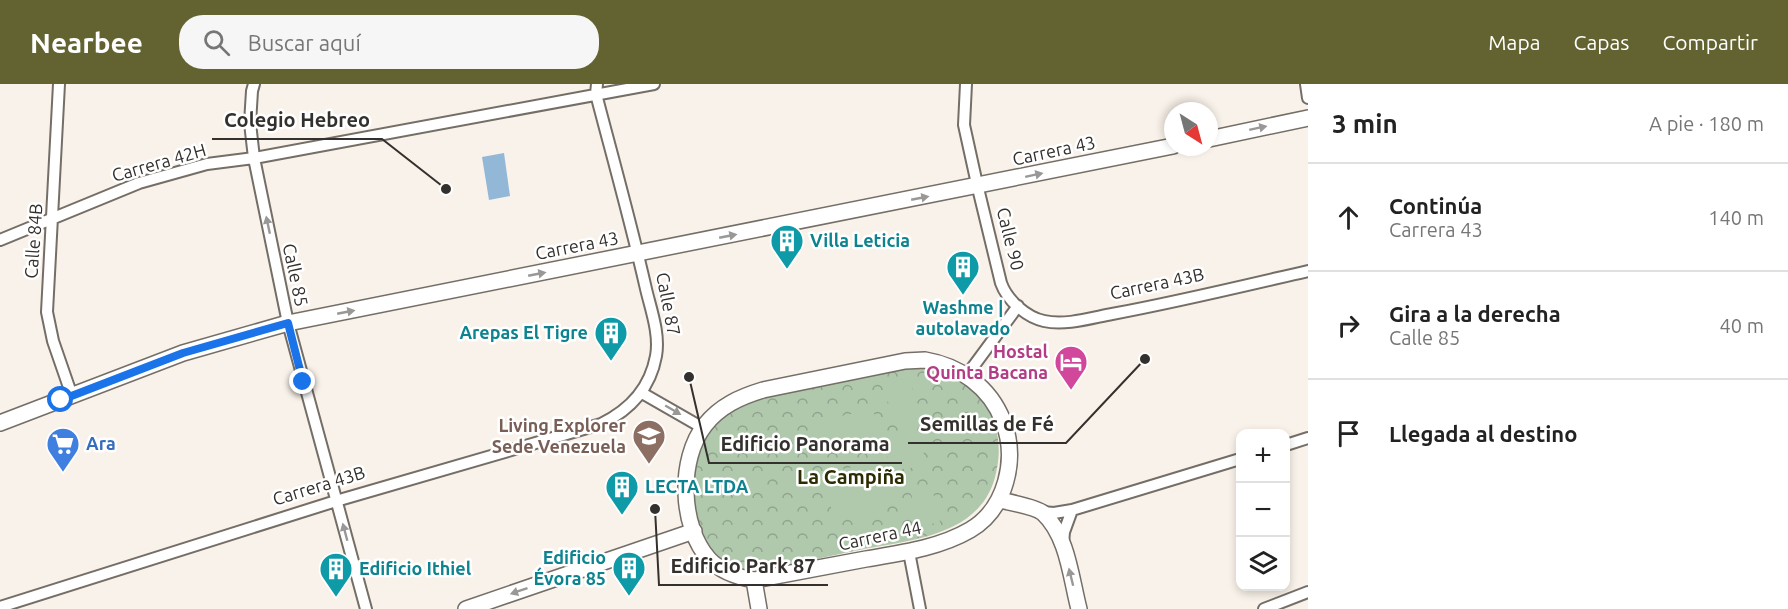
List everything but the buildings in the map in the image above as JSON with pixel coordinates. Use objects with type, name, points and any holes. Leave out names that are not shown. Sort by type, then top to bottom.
[{"type":"street","name":"Calle 84B","points":[[59,84],[47,312],[53,341],[72,396]]},
{"type":"street","name":"Calle 85","points":[[254,84],[250,123],[254,158],[288,323],[366,609]]},
{"type":"street","name":"Carrera 42H","points":[[0,240],[139,183],[207,164],[254,158],[597,89],[654,84]]},
{"type":"street","name":"Calle 90","points":[[966,84],[964,124],[977,187],[1002,285],[1018,306]]},
{"type":"street","points":[[1306,84],[1308,98]]},
{"type":"street","name":"Calle 87","points":[[597,89],[657,336],[652,370],[642,393]]},
{"type":"street","points":[[1218,137],[1308,118]]},
{"type":"street","name":"Carrera 43","points":[[0,423],[183,353],[288,323],[1164,148]]},
{"type":"street","name":"Carrera 43B","points":[[1018,306],[1035,319],[1065,322],[1308,272]]},
{"type":"street","points":[[967,375],[1018,306]]},
{"type":"street","points":[[466,609],[694,531],[686,501],[687,471],[696,441],[703,428],[719,411],[741,397],[763,390],[905,361],[940,362],[967,375],[994,403],[1003,421],[1008,441],[1009,461],[1006,481],[999,500],[1042,512],[1072,510],[1236,460]]},
{"type":"street","points":[[642,393],[703,428]]},
{"type":"street","name":"Carrera 43B","points":[[0,607],[336,501],[601,424],[627,408],[642,393]]},
{"type":"street","points":[[1290,444],[1308,438]]},
{"type":"street","name":"Carrera 44","points":[[694,531],[700,546],[710,560],[722,570],[737,577],[754,580],[909,552],[952,540],[973,529],[999,500]]},
{"type":"street","points":[[1072,510],[1064,532],[1063,544],[1079,609]]},
{"type":"street","points":[[1042,512],[1063,544]]},
{"type":"street","points":[[909,552],[920,609]]},
{"type":"street","points":[[754,580],[759,609]]},
{"type":"street","points":[[1264,609],[1308,592]]},
{"type":"green space","points":[[925,367],[956,376],[974,388],[992,415],[999,444],[998,465],[988,494],[976,510],[960,522],[921,538],[769,569],[741,569],[721,558],[709,544],[701,526],[694,485],[701,446],[709,430],[718,420],[754,398],[898,370]]},
{"type":"green space","points":[[910,378],[919,417],[893,422],[884,385]]},
{"type":"green space","points":[[873,409],[878,433],[828,444],[823,420]]},
{"type":"green space","points":[[905,431],[918,437],[924,450],[918,463],[905,469],[892,463],[886,450],[892,437]]},
{"type":"green space","points":[[876,462],[886,511],[834,522],[824,473]]},
{"type":"green space","points":[[931,484],[940,522],[919,527],[910,489]]},
{"type":"water","points":[[504,153],[510,196],[489,200],[482,157]]},
{"type":"place","name":"Colegio Hebreo","points":[[446,189]]},
{"type":"place","name":"Villa Leticia","points":[[787,270]]},
{"type":"place","name":"Washme | autolavado","points":[[963,296]]},
{"type":"place","name":"Semillas de Fé","points":[[1145,359]]},
{"type":"place","name":"Arepas El Tigre","points":[[611,362]]},
{"type":"place","name":"Edificio Panorama","points":[[689,377]]},
{"type":"place","name":"Hostal Quinta Bacana","points":[[1071,391]]},
{"type":"place","name":"Living Explorer Sede Venezuela","points":[[649,465]]},
{"type":"place","name":"Ara","points":[[63,473]]},
{"type":"place","name":"Edificio Park 87","points":[[655,509]]},
{"type":"place","name":"LECTA LTDA","points":[[622,516]]},
{"type":"place","name":"Edificio Évora 85","points":[[629,597]]},
{"type":"place","name":"Edificio Ithiel","points":[[336,598]]},
{"type":"district","name":"La Campiña","points":[[851,477]]},
{"type":"route","points":[[61,400],[183,353],[288,323],[303,382]]}]
